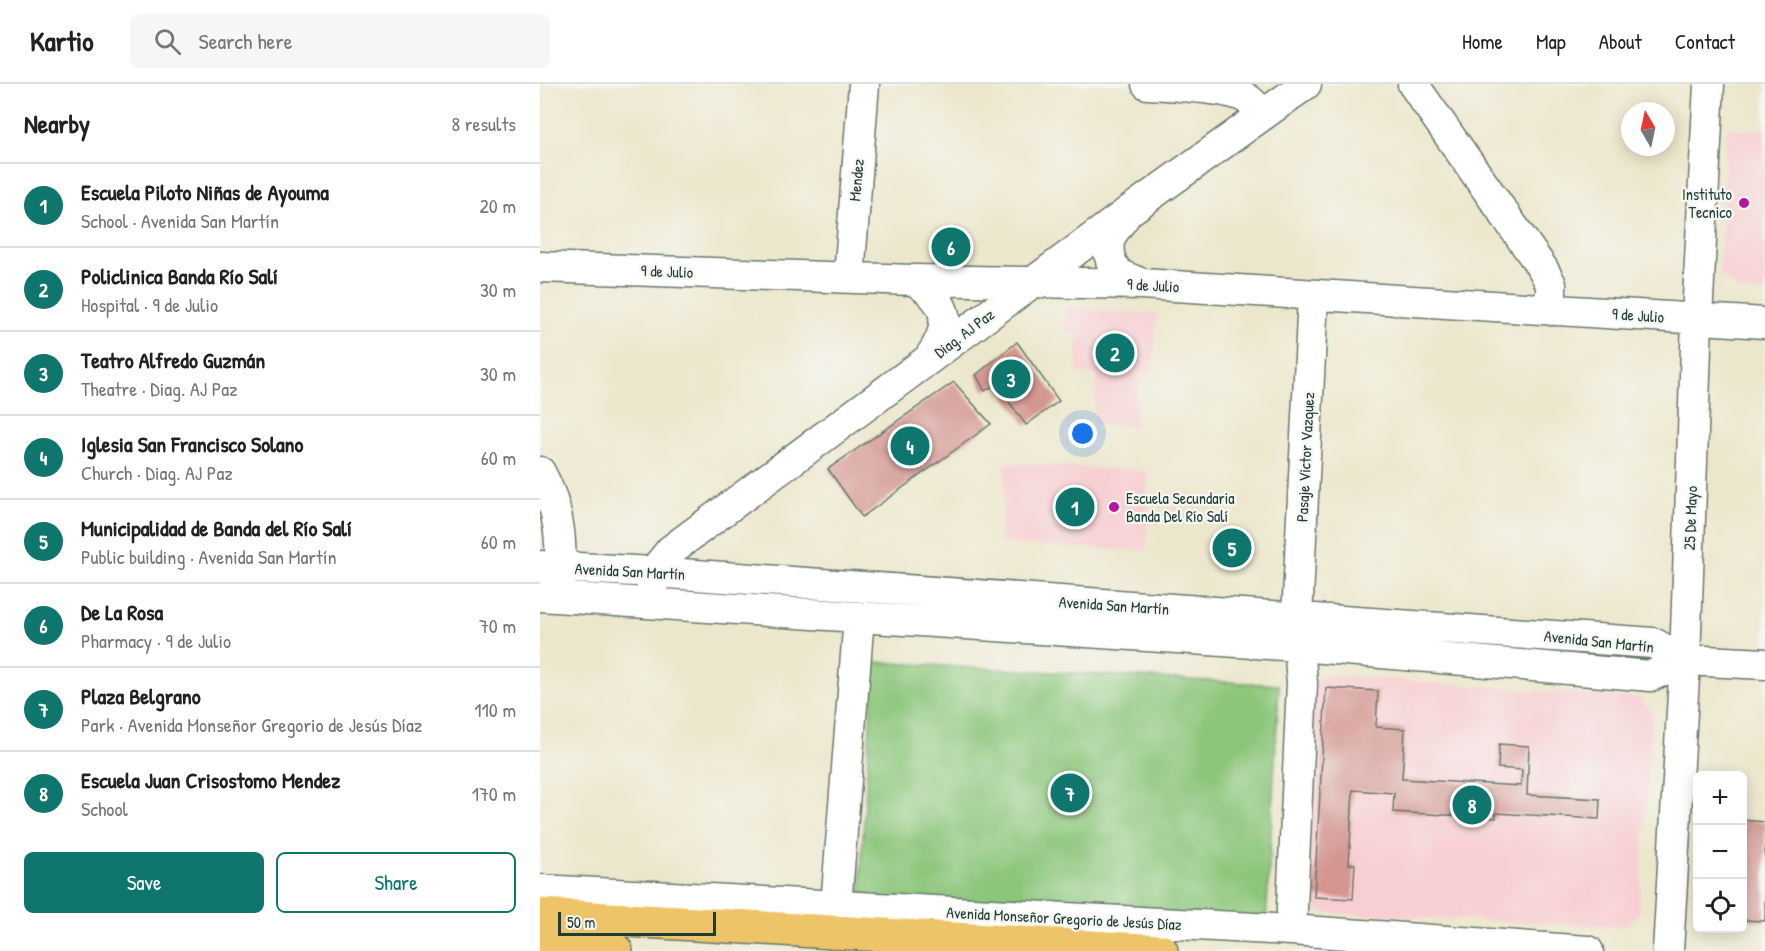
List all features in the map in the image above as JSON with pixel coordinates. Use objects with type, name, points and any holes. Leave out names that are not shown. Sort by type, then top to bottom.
[{"type":"main road","name":"Avenida Monseñor Gregorio de Jesús Díaz","points":[[540,915],[1161,951]]},
{"type":"main road","points":[[540,947],[616,951]]},
{"type":"street","name":"Mendez","points":[[849,277],[864,84]]},
{"type":"street","points":[[1147,84],[1183,85],[1244,97],[1253,103],[1263,115]]},
{"type":"street","name":"Diag. AJ Paz","points":[[653,573],[671,550],[1129,211],[1306,84]]},
{"type":"street","points":[[1413,84],[1543,269],[1551,284],[1551,310]]},
{"type":"street","name":"25 De Mayo","points":[[1668,951],[1685,660],[1697,319],[1709,84]]},
{"type":"street","points":[[1129,211],[1112,234],[1109,243],[1110,258],[1114,268],[1122,276],[1142,284]]},
{"type":"street","name":"9 de Julio","points":[[540,267],[914,280],[1142,284],[1765,323]]},
{"type":"street","points":[[914,280],[930,291],[941,304],[945,320],[938,346],[928,359]]},
{"type":"street","name":"Pasaje Victor Vazquez","points":[[1291,930],[1302,683],[1298,632],[1313,296]]},
{"type":"street","points":[[540,472],[556,507],[550,581]]},
{"type":"street","points":[[650,603],[653,573]]},
{"type":"street","name":"Avenida San Martín","points":[[550,581],[653,573],[1298,632]]},
{"type":"street","name":"Avenida San Martín","points":[[550,581],[650,603],[860,616],[1653,643],[1685,660]]},
{"type":"street","points":[[836,906],[860,616]]},
{"type":"street","points":[[1685,660],[1765,664]]},
{"type":"street","name":"Avenida Monseñor Gregorio de Jesús Díaz","points":[[540,890],[1291,930],[1588,951]]},
{"type":"shaded area","name":"Instituto Tecnico","points":[[1727,128],[1765,130],[1765,292],[1740,291],[1719,275]]},
{"type":"shaded area","points":[[1065,309],[1157,313],[1152,373],[1138,373],[1135,427],[1093,423],[1097,376],[1076,372],[1078,334],[1064,333]]},
{"type":"shaded area","points":[[1006,463],[1148,471],[1147,551],[1000,544]]},
{"type":"shaded area","points":[[1328,675],[1639,698],[1652,712],[1639,913],[1625,927],[1324,913],[1293,898],[1302,683]]},
{"type":"green space","points":[[874,662],[1279,685],[1266,924],[859,901]]},
{"type":"building","points":[[1017,342],[1059,401],[1026,425],[996,384],[985,391],[976,375]]},
{"type":"building","points":[[954,382],[991,424],[862,517],[828,469]]},
{"type":"building","points":[[1326,688],[1378,691],[1376,727],[1405,729],[1402,779],[1521,786],[1522,770],[1498,768],[1499,744],[1529,746],[1527,795],[1600,799],[1599,819],[1496,813],[1496,818],[1393,812],[1394,793],[1353,790],[1349,864],[1355,864],[1353,899],[1314,897]]},
{"type":"building","points":[[1747,820],[1765,822],[1765,921],[1747,920]]},
{"type":"place","name":"Instituto Tecnico","points":[[1744,203]]},
{"type":"place","name":"De La Rosa","points":[[951,247]]},
{"type":"place","name":"Policlinica Banda Río Salí","points":[[1115,353]]},
{"type":"place","name":"Teatro Alfredo Guzmán","points":[[1011,379]]},
{"type":"place","name":"Iglesia San Francisco Solano","points":[[910,446]]},
{"type":"place","name":"Escuela Piloto Niñas de Ayouma","points":[[1075,507]]},
{"type":"place","name":"Escuela Secundaria Banda Del Río Salí","points":[[1114,507]]},
{"type":"place","name":"Municipalidad de Banda del Río Salí","points":[[1232,548]]},
{"type":"place","name":"Plaza Belgrano","points":[[1070,793]]},
{"type":"place","name":"Escuela Juan Crisostomo Mendez","points":[[1472,805]]}]
